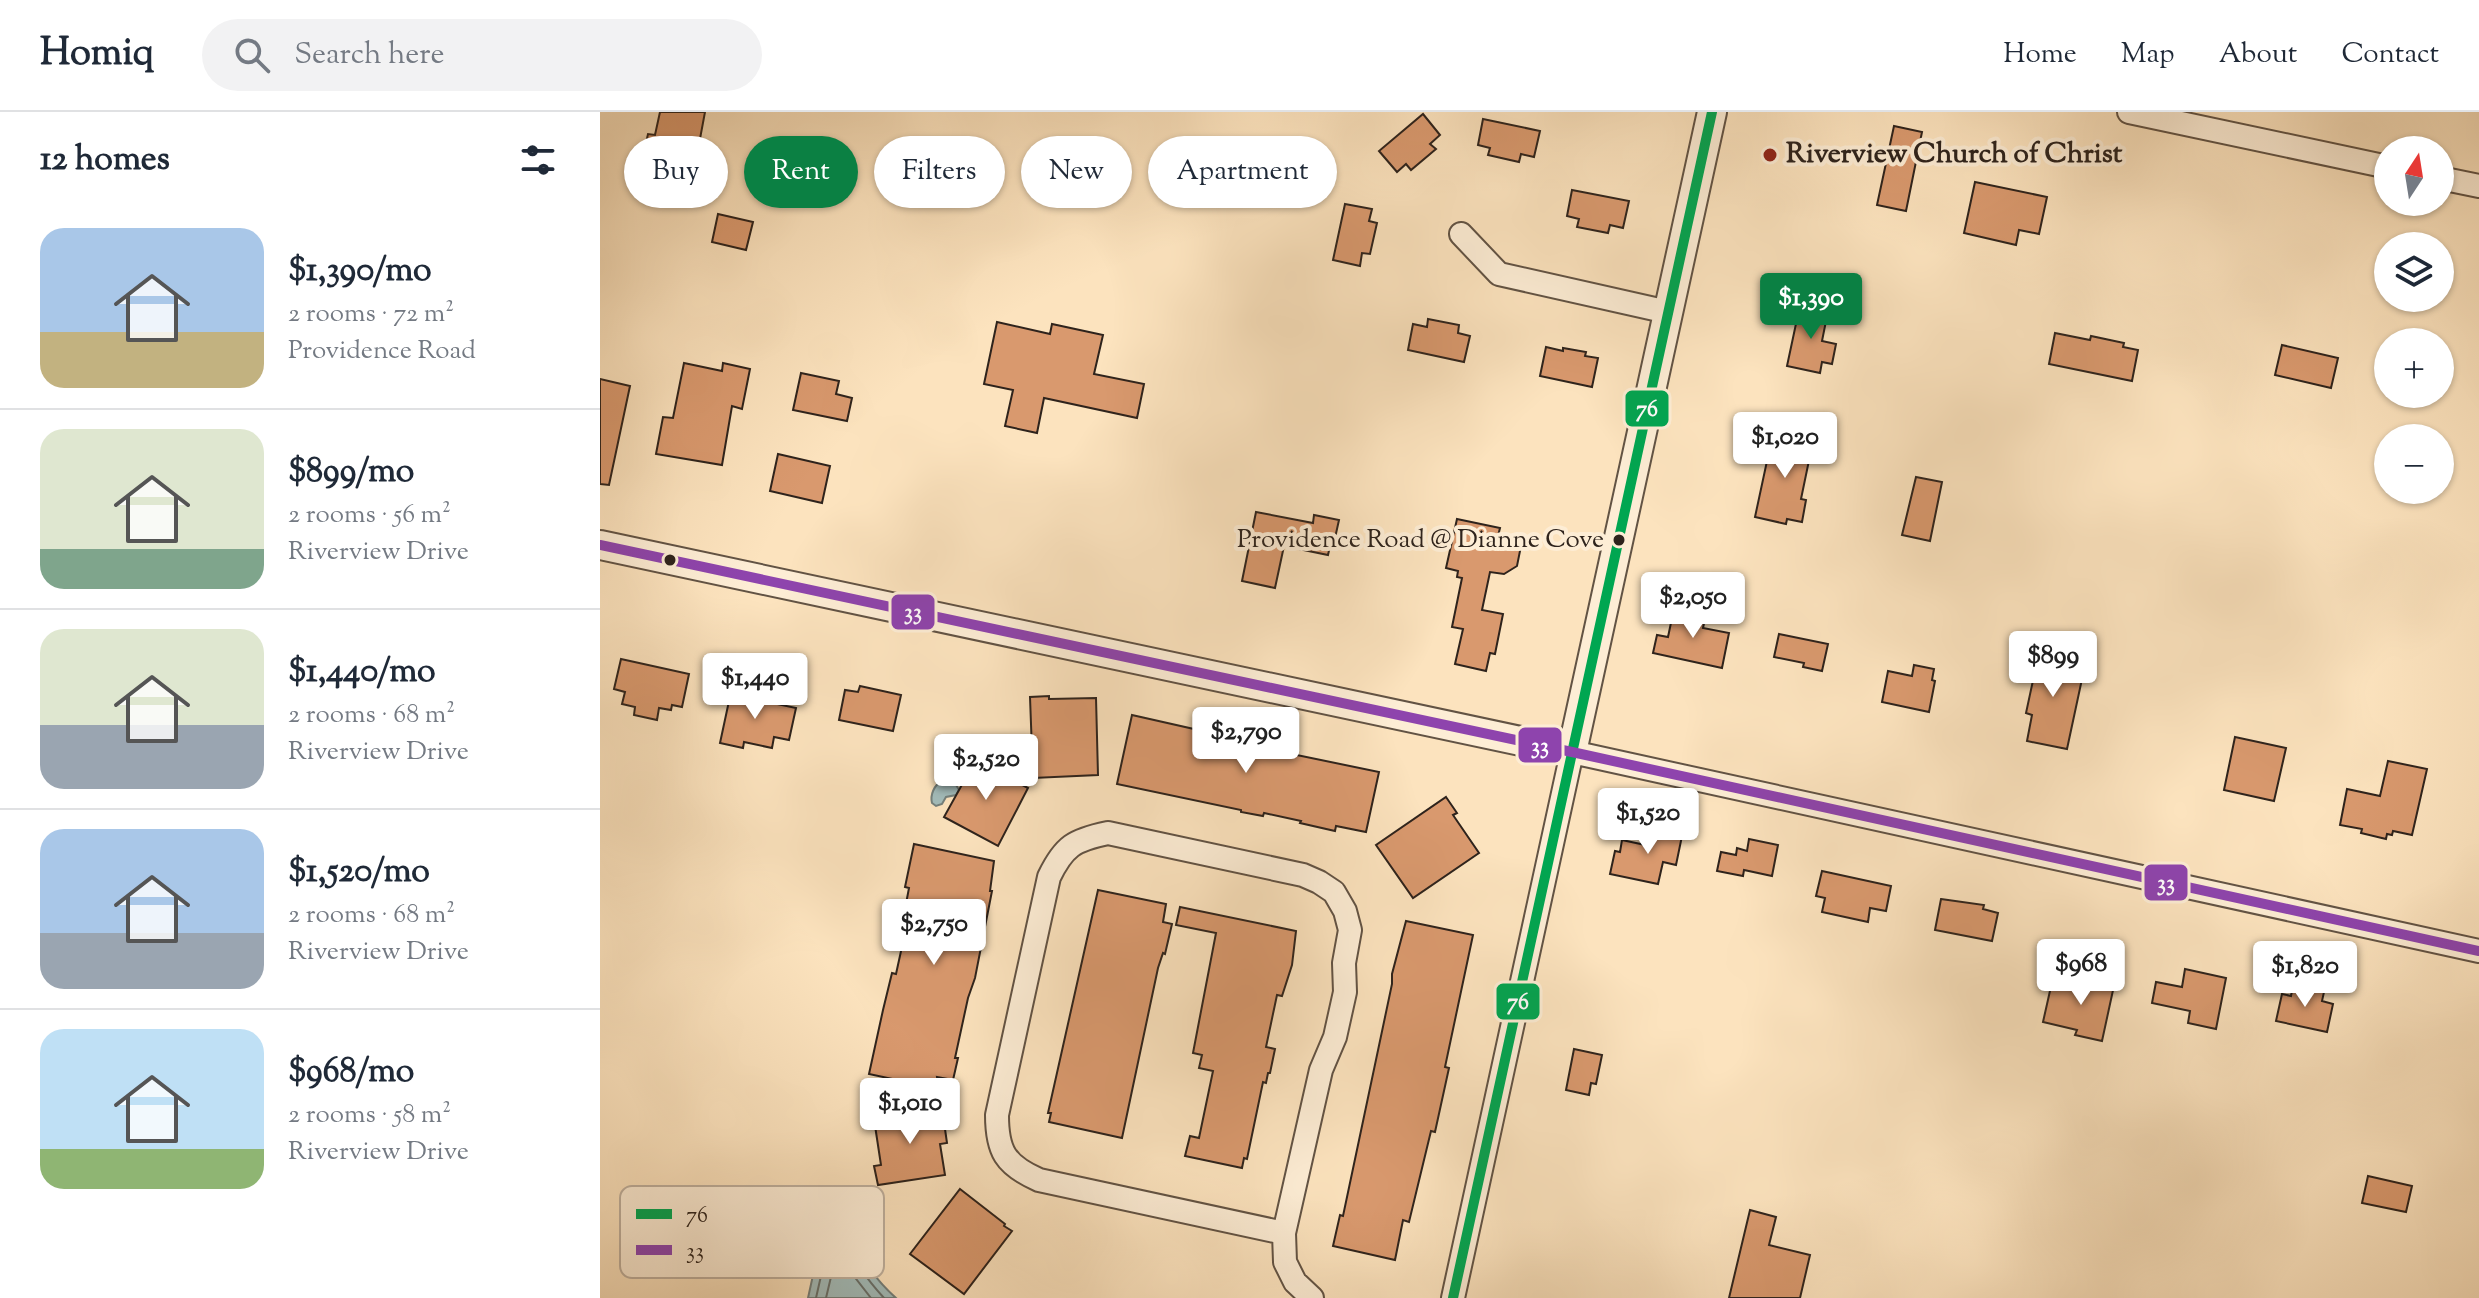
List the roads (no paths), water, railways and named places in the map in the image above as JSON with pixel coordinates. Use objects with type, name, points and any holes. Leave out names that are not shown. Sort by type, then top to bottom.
[{"type":"street","points":[[1453,1298],[1712,112]]},
{"type":"street","points":[[2129,112],[2374,164]]},
{"type":"street","points":[[2454,181],[2479,186]]},
{"type":"street","points":[[1461,234],[1499,274],[1668,312]]},
{"type":"street","points":[[600,545],[1572,752],[2479,951]]},
{"type":"street","points":[[1284,1233],[1039,1180],[1018,1170],[1003,1154],[997,1115],[1049,877],[1066,847],[1085,838],[1108,833],[1303,875],[1334,892],[1345,911],[1350,930],[1344,963],[1345,992],[1335,1037],[1321,1070],[1284,1233],[1285,1262],[1295,1282],[1312,1298]]},
{"type":"water","points":[[942,781],[955,783],[959,790],[936,806],[932,803],[932,794]]},
{"type":"water","points":[[812,1278],[877,1278],[896,1298],[808,1298]]},
{"type":"place","name":"Riverview Church of Christ","points":[[1770,155]]},
{"type":"place","name":"Providence Road @ Dianne Cove","points":[[1619,540]]}]
